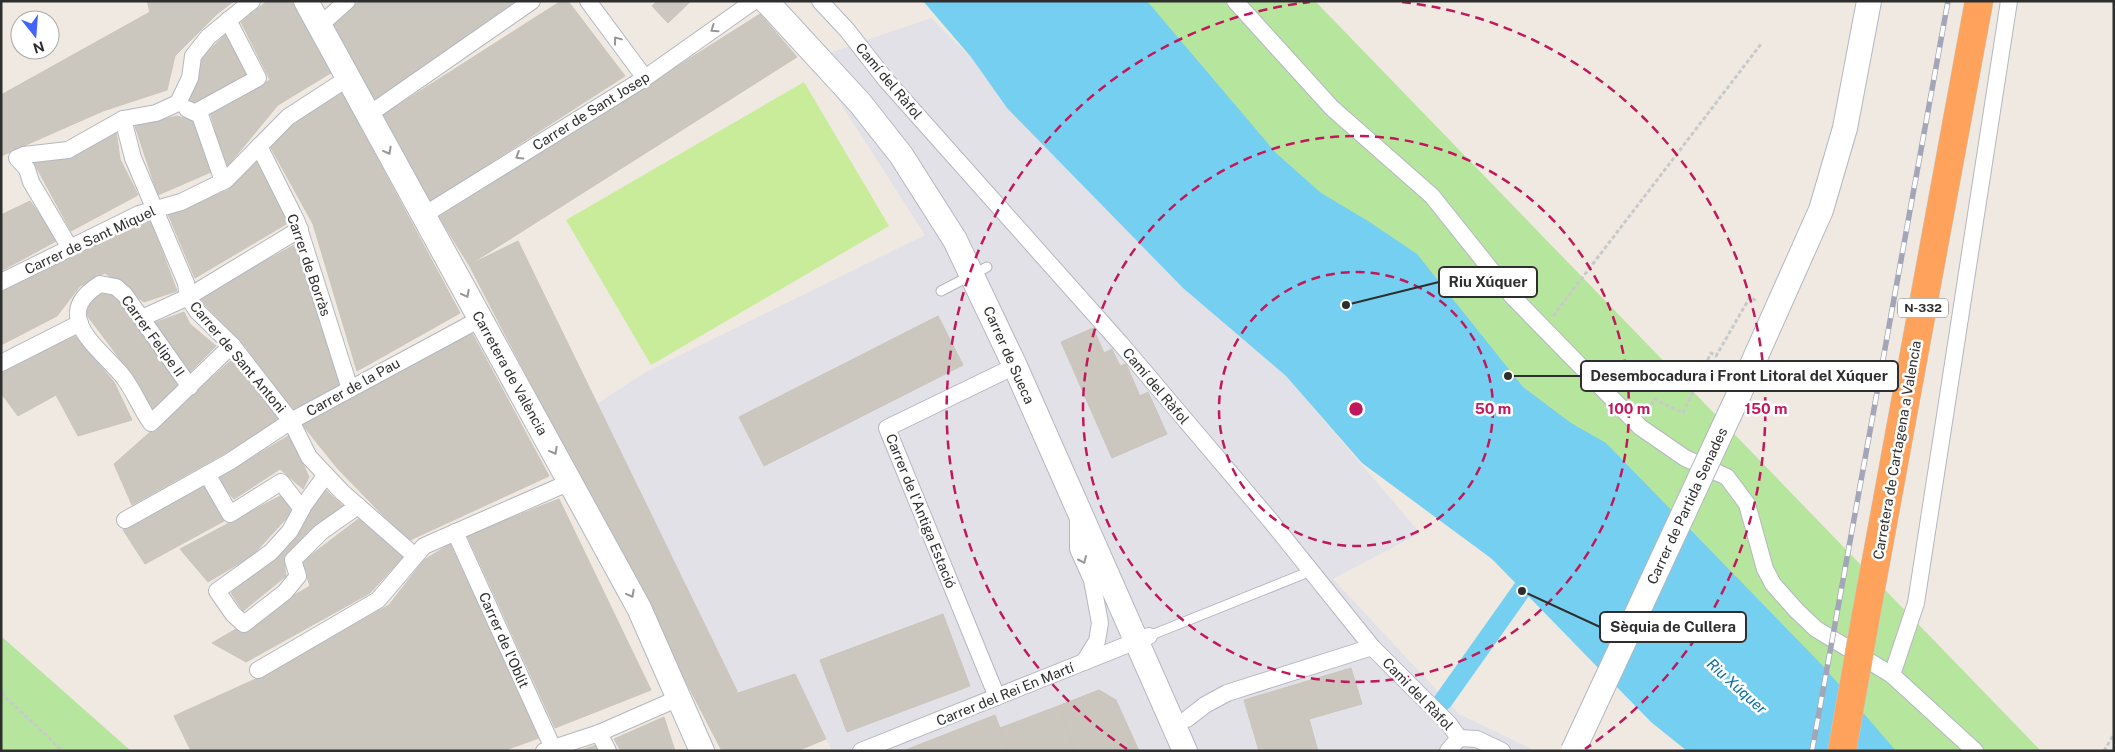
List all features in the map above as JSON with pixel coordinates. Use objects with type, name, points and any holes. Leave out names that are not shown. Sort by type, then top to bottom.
[{"type":"highway","name":"Carretera de Cartagena a Valencia","points":[[1842,751],[1979,1]]},
{"type":"street","points":[[70,248],[31,182],[27,169],[17,158],[24,155],[68,150],[123,120],[156,113],[178,103],[190,78],[193,56],[208,37],[252,1]]},
{"type":"street","name":"Carretera de València","points":[[306,1],[639,608],[702,751]]},
{"type":"street","points":[[319,26],[347,1]]},
{"type":"street","points":[[368,115],[532,1]]},
{"type":"street","points":[[588,1],[645,78]]},
{"type":"street","name":"Carrer de Sant Josep","points":[[424,215],[645,78],[754,1]]},
{"type":"street","name":"Carrer de Sueca","points":[[766,1],[860,103],[901,155],[956,240],[979,270],[1143,639],[1185,751]]},
{"type":"street","name":"Carrer de Sueca","points":[[789,1],[881,105],[911,144],[959,216],[1015,366],[1078,512],[1143,639],[1187,719],[1201,751]]},
{"type":"street","name":"Camí del Ràfol","points":[[820,1],[847,30],[886,80],[1121,344],[1372,646],[1449,724],[1459,738],[1477,739],[1502,751]]},
{"type":"street","points":[[1235,1],[1332,108],[1432,196],[1506,289],[1640,427],[1685,458],[1727,477],[1747,504],[1756,532],[1760,555],[1773,584],[1816,629],[1892,675],[1975,751]]},
{"type":"street","name":"Carrer de Partida Senades","points":[[1573,751],[1740,394],[1821,210],[1845,128],[1869,1]]},
{"type":"street","points":[[1892,675],[1916,603],[2009,1]]},
{"type":"street","points":[[196,112],[258,78],[228,20]]},
{"type":"street","name":"Carrer de Sant Miquel","points":[[1,282],[154,209],[181,202],[223,181],[288,117],[348,78]]},
{"type":"street","points":[[175,104],[200,115],[223,181]]},
{"type":"street","name":"Carrer de Sant Antoni","points":[[123,120],[132,158],[186,283],[188,297],[197,311],[232,345],[291,421],[309,457],[325,476],[415,556]]},
{"type":"street","name":"Carrer de Borràs","points":[[259,146],[300,229],[350,389]]},
{"type":"street","points":[[142,318],[188,297],[300,229]]},
{"type":"street","name":"Carrer Felipe II","points":[[80,322],[78,302],[88,291],[100,284],[116,287],[125,295],[190,387]]},
{"type":"street","name":"Carrer de la Pau","points":[[125,520],[207,474],[291,421],[480,319]]},
{"type":"street","points":[[1,363],[80,322],[91,345],[122,375],[151,423],[232,345]]},
{"type":"street","name":"Carrer de l'Antiga Estació","points":[[997,697],[887,428],[1015,366]]},
{"type":"street","points":[[207,474],[230,514],[237,512],[281,482],[302,509]]},
{"type":"street","points":[[325,476],[302,509],[290,531],[271,552],[217,591],[233,614],[244,624],[285,592],[298,576],[293,560],[321,532],[358,506]]},
{"type":"street","points":[[258,670],[378,600],[424,546],[570,482]]},
{"type":"street","points":[[1078,512],[1078,549],[1092,580],[1098,603],[1100,623],[1097,641],[1084,662]]},
{"type":"street","name":"Carrer de l'Oblit","points":[[455,532],[549,749]]},
{"type":"street","name":"Carrer del Rei En Martí","points":[[861,751],[1143,639]]},
{"type":"street","points":[[1187,719],[1205,705],[1227,693],[1372,646]]},
{"type":"street","points":[[549,749],[599,733],[679,698]]},
{"type":"street","points":[[599,733],[608,751]]},
{"type":"street","points":[[1448,751],[1459,738]]},
{"type":"lane","points":[[941,290],[979,270]]},
{"type":"lane","points":[[1143,639],[1311,571]]},
{"type":"path","points":[[1543,328],[1761,44]]},
{"type":"path","points":[[1640,427],[1654,399],[1683,412],[1711,353],[1716,356],[1750,296],[1776,314]]},
{"type":"path","points":[[1,693],[64,751]]},
{"type":"path","points":[[2104,751],[2114,734]]},
{"type":"shaded area","points":[[931,18],[971,57],[1007,108],[1183,288],[1286,376],[1420,533],[1333,579],[1459,714],[1536,751],[832,751],[795,674],[738,693],[597,404],[644,373],[925,235],[812,59]]},
{"type":"green space","points":[[972,1],[1315,1],[2041,751],[1704,751]]},
{"type":"green space","points":[[804,82],[889,226],[651,365],[566,220]]},
{"type":"green space","points":[[1,636],[131,751],[1,751]]},
{"type":"water","points":[[923,1],[1147,1],[1276,153],[1321,193],[1368,221],[1417,254],[1523,387],[1571,423],[1606,443],[1823,666],[1896,751],[1687,751],[1651,722],[1492,559],[1362,463],[1286,376],[1183,288],[1007,108],[971,57]]},
{"type":"building","points":[[147,1],[210,1],[217,14],[175,56],[167,90],[103,111],[1,156],[1,95],[150,12]]},
{"type":"building","points":[[210,1],[234,1],[217,14]]},
{"type":"building","points":[[267,1],[297,1],[334,71],[278,105],[226,168],[210,112],[270,80],[241,22]]},
{"type":"building","points":[[359,1],[518,1],[371,103],[331,26]]},
{"type":"building","points":[[561,1],[568,1],[625,76],[428,203],[378,118]]},
{"type":"building","points":[[657,1],[691,1],[668,23],[652,6]]},
{"type":"building","points":[[760,14],[797,57],[469,265],[439,217]]},
{"type":"building","points":[[227,33],[246,74],[197,104],[188,103],[197,81],[200,59]]},
{"type":"building","points":[[341,91],[460,313],[357,371],[313,224],[270,146],[293,125]]},
{"type":"building","points":[[177,116],[195,121],[211,172],[158,195],[135,126]]},
{"type":"building","points":[[116,131],[120,159],[138,195],[71,231],[33,161],[73,158]]},
{"type":"building","points":[[258,159],[288,223],[195,278],[168,214],[228,190]]},
{"type":"building","points":[[30,201],[58,240],[1,271],[1,215]]},
{"type":"building","points":[[150,219],[177,291],[144,302],[105,273],[80,286],[57,316],[1,345],[1,291]]},
{"type":"building","points":[[518,241],[738,693],[795,674],[826,739],[797,751],[722,751],[469,265]]},
{"type":"building","points":[[296,244],[340,385],[286,414],[246,347],[198,298]]},
{"type":"building","points":[[105,293],[117,297],[180,384],[154,413],[126,367],[86,314],[90,300]]},
{"type":"building","points":[[184,312],[190,324],[216,346],[188,374],[154,323]]},
{"type":"building","points":[[938,316],[963,365],[764,466],[739,417]]},
{"type":"building","points":[[1093,328],[1104,353],[1112,349],[1120,366],[1126,364],[1140,396],[1148,392],[1167,434],[1112,458],[1061,342]]},
{"type":"building","points":[[472,333],[549,476],[408,541],[338,469],[301,423]]},
{"type":"building","points":[[75,336],[114,382],[132,420],[78,436],[56,395],[18,416],[1,393],[1,370]]},
{"type":"building","points":[[234,358],[283,421],[132,505],[114,464]]},
{"type":"building","points":[[290,435],[309,477],[303,489],[280,469],[234,499],[216,479]]},
{"type":"building","points":[[205,484],[224,521],[145,564],[123,530]]},
{"type":"building","points":[[319,484],[343,506],[284,561],[286,576],[243,611],[231,593],[296,537]]},
{"type":"building","points":[[282,495],[292,512],[253,555],[208,582],[180,549]]},
{"type":"building","points":[[559,499],[651,690],[555,728],[467,535]]},
{"type":"building","points":[[361,517],[404,556],[370,593],[246,662],[212,643],[310,586],[302,562]]},
{"type":"building","points":[[450,544],[539,738],[503,751],[191,751],[174,716],[260,677],[389,605],[424,560]]},
{"type":"building","points":[[943,614],[970,686],[847,732],[820,660]]},
{"type":"building","points":[[1351,668],[1362,704],[1309,719],[1318,751],[1259,751],[1244,700]]},
{"type":"building","points":[[1099,690],[1116,700],[1139,751],[1075,751],[1058,706]]},
{"type":"building","points":[[1058,706],[1075,751],[1009,751],[1000,728]]},
{"type":"building","points":[[995,715],[1009,751],[903,751]]},
{"type":"building","points":[[664,717],[675,751],[621,751],[614,739]]},
{"type":"building","points":[[597,745],[600,751],[578,751]]},
{"type":"waterway","points":[[1443,701],[1535,571]]},
{"type":"railway","points":[[1812,751],[1948,1]]},
{"type":"place","name":"Riu Xúquer","points":[[1346,305]]},
{"type":"place","name":"Desembocadura i Front Litoral del Xúquer","points":[[1508,376]]},
{"type":"place","name":"Sèquia de Cullera","points":[[1522,591]]}]
